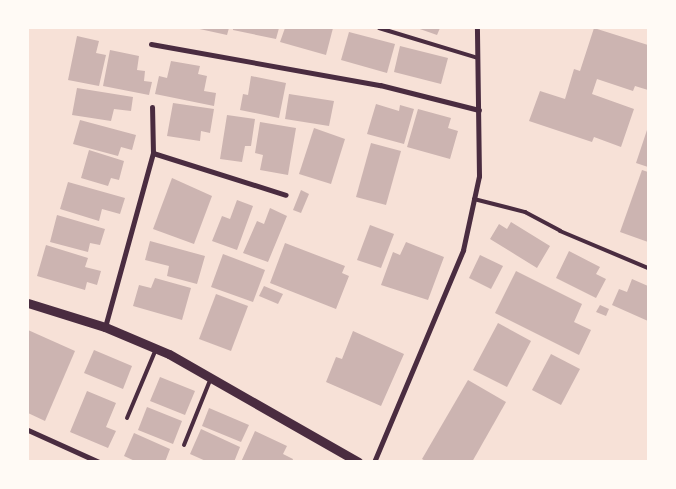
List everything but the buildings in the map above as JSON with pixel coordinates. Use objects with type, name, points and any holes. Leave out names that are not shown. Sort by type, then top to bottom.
[{"type":"street","points":[[374,462],[463,250],[479,176],[476,28]]},
{"type":"street","points":[[151,44],[380,85],[479,110]]},
{"type":"street","points":[[105,327],[153,153],[152,107]]},
{"type":"street","points":[[153,153],[286,195]]},
{"type":"street","points":[[28,303],[105,327],[156,349],[211,378],[358,462]]},
{"type":"street","points":[[28,430],[99,462]]},
{"type":"lane","points":[[379,28],[478,58]]},
{"type":"lane","points":[[474,199],[525,212],[560,231],[648,268]]},
{"type":"lane","points":[[127,418],[156,349]]},
{"type":"lane","points":[[184,445],[211,378]]}]
